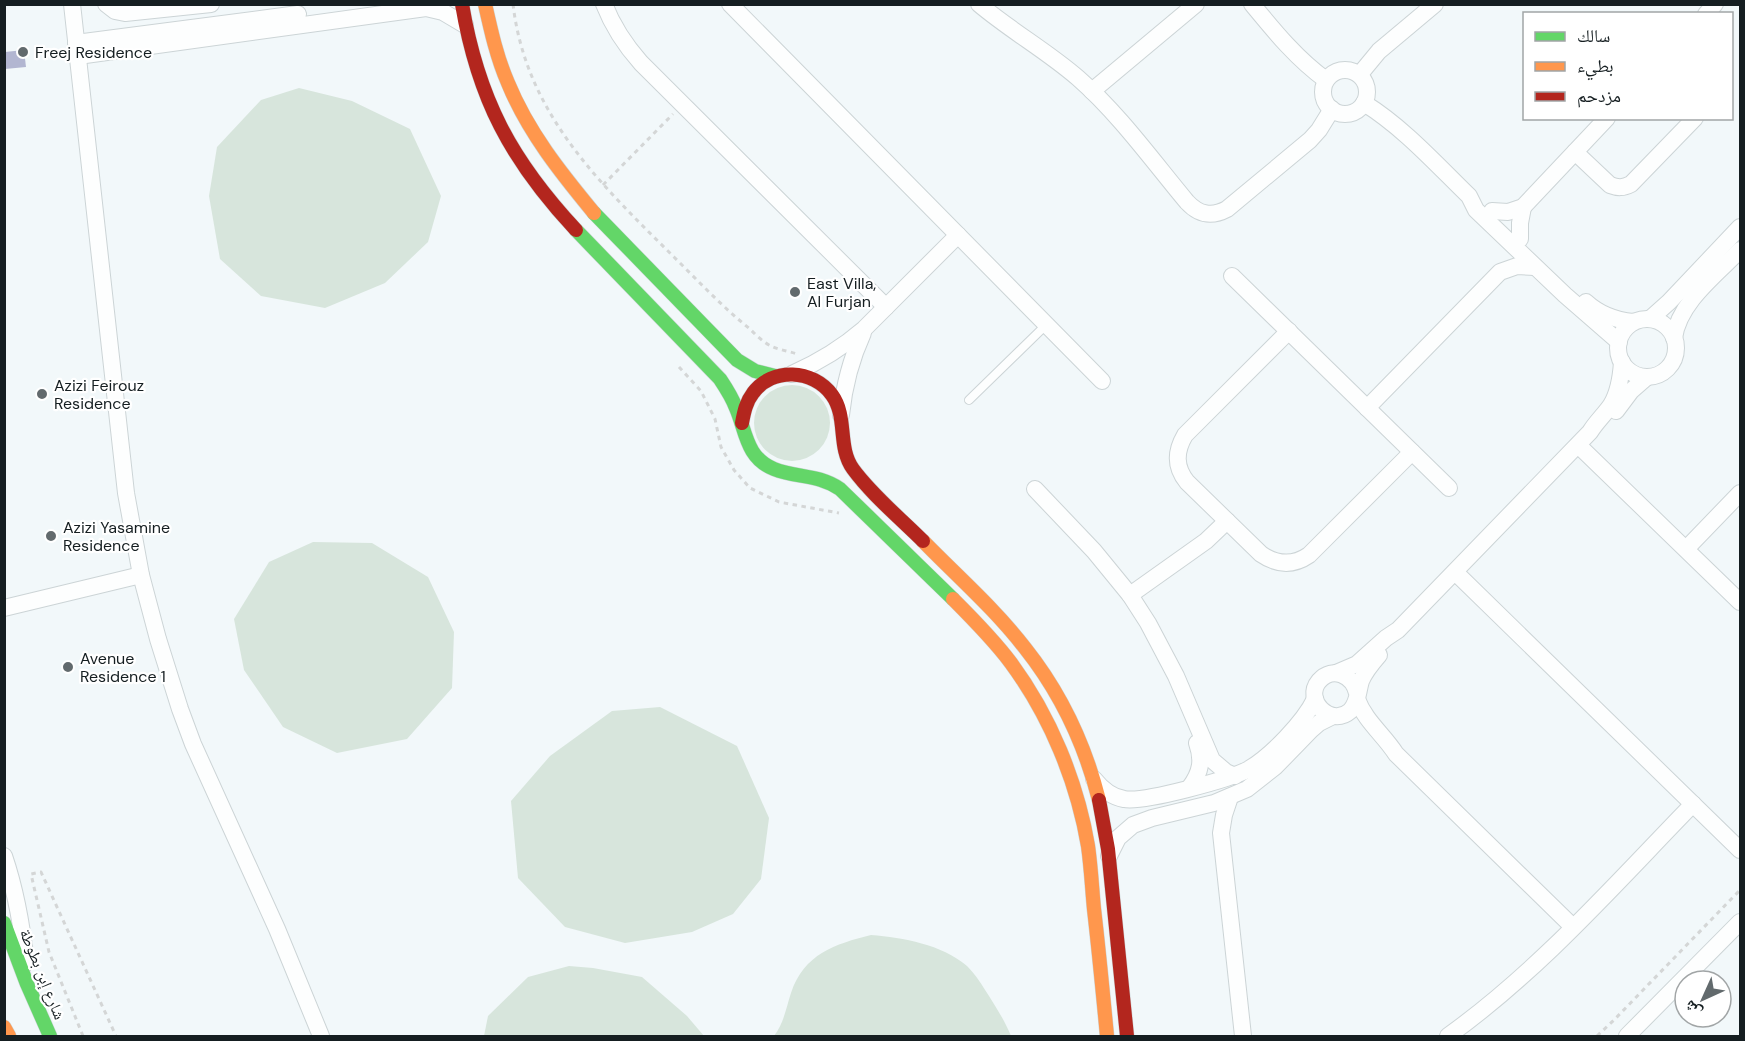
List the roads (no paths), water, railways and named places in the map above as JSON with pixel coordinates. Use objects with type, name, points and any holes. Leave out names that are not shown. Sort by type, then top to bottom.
[{"type":"street","points":[[72,4],[126,493],[141,575],[166,664],[193,744],[273,919],[321,1036]]},
{"type":"street","points":[[108,5],[115,11],[125,14],[211,4]]},
{"type":"street","points":[[77,50],[370,4]]},
{"type":"street","points":[[462,4],[476,71],[493,112],[514,151],[539,188],[574,228],[720,379],[733,400],[750,450],[772,469],[821,478],[847,494],[986,632],[1011,663],[1033,696],[1052,732],[1067,769],[1088,846],[1107,1036]]},
{"type":"street","points":[[485,4],[496,56],[512,97],[534,135],[560,172],[595,215],[737,360],[755,371],[812,378],[828,390],[834,399],[846,456],[852,468],[1001,620],[1046,678],[1065,710],[1080,743],[1093,777],[1102,813],[1109,856],[1127,1036]]},
{"type":"street","points":[[604,4],[627,47],[886,307]]},
{"type":"street","points":[[730,4],[1102,381]]},
{"type":"street","points":[[979,4],[1061,64],[1092,91],[1192,208],[1206,214],[1213,214],[1227,208],[1300,148],[1319,130],[1332,109]]},
{"type":"street","points":[[1092,91],[1196,4]]},
{"type":"street","points":[[1252,4],[1288,46],[1326,80]]},
{"type":"street","points":[[1360,74],[1379,51],[1435,4]]},
{"type":"street","points":[[77,50],[426,8],[443,12],[465,25]]},
{"type":"street","points":[[1345,69],[1360,74],[1368,91],[1360,108],[1343,114],[1332,109],[1324,99],[1326,80],[1338,70],[1345,69]]},
{"type":"street","points":[[1364,103],[1378,111],[1402,131],[1469,196],[1476,210],[1513,239],[1619,342]]},
{"type":"street","points":[[1492,211],[1508,212],[1523,207],[1605,120]]},
{"type":"street","points":[[1575,153],[1610,185],[1617,188],[1624,187],[1631,184],[1693,120]]},
{"type":"street","points":[[1469,196],[1480,200],[1492,211],[1535,267],[1568,292],[1603,315],[1623,321],[1662,323],[1671,332],[1676,345],[1673,361],[1662,372],[1647,377],[1631,391],[1603,426],[1590,432]]},
{"type":"street","points":[[1367,408],[1500,272],[1520,223],[1523,207]]},
{"type":"street","points":[[1647,377],[1632,373],[1619,356],[1619,342],[1624,330],[1669,303],[1740,227]]},
{"type":"street","points":[[742,423],[743,413],[751,394],[766,381],[823,360],[837,351],[864,329],[958,235]]},
{"type":"street","points":[[1674,338],[1677,323],[1684,309],[1737,256]]},
{"type":"street","points":[[1500,272],[1517,266],[1535,267]]},
{"type":"street","points":[[1232,276],[1449,488]]},
{"type":"street","points":[[834,449],[841,424],[846,382],[864,329]]},
{"type":"street","points":[[1289,331],[1185,435],[1177,450],[1178,468],[1182,476],[1227,521],[1267,559],[1289,563],[1303,559],[1412,452]]},
{"type":"street","points":[[1093,777],[1106,791],[1122,799],[1148,798],[1235,776],[1269,754],[1305,716],[1315,699],[1319,681],[1357,664],[1398,630],[1590,432],[1616,395],[1622,362]]},
{"type":"street","points":[[1578,445],[1740,602]]},
{"type":"street","points":[[786,472],[797,473],[818,465]]},
{"type":"street","points":[[1035,489],[1094,551],[1130,595],[1163,649],[1212,760],[1226,772],[1235,776]]},
{"type":"street","points":[[1686,549],[1740,493]]},
{"type":"street","points":[[1130,595],[1206,541],[1227,521]]},
{"type":"street","points":[[1455,572],[1740,850]]},
{"type":"street","points":[[4,608],[141,575]]},
{"type":"street","points":[[1109,856],[1118,838],[1133,825],[1152,818],[1200,807],[1246,789],[1260,780],[1319,723],[1351,710],[1368,669],[1388,646],[1398,630]]},
{"type":"street","points":[[1336,673],[1348,677],[1356,687],[1364,715],[1389,742],[1396,754]]},
{"type":"street","points":[[1315,699],[1323,712],[1359,725],[1396,754],[1573,927]]},
{"type":"street","points":[[1182,811],[1183,789],[1199,773],[1201,764],[1192,715]]},
{"type":"street","points":[[1230,797],[1221,833],[1243,1036]]},
{"type":"street","points":[[1448,1036],[1532,969],[1693,804]]},
{"type":"street","points":[[1200,807],[1221,833]]},
{"type":"street","points":[[4,856],[14,887],[23,931],[27,984]]},
{"type":"street","points":[[1627,1036],[1740,922]]},
{"type":"street","name":"شارع إبن بطوطة","points":[[4,923],[50,1036]]},
{"type":"street","points":[[4,1027],[9,1036]]},
{"type":"lane","points":[[969,400],[1046,325]]},
{"type":"water","points":[[24,50],[26,67],[5,69],[5,52]]},
{"type":"place","name":"Freej Residence","points":[[23,52]]},
{"type":"place","name":"East Villa, Al Furjan","points":[[795,292]]},
{"type":"place","name":"Azizi Feirouz Residence","points":[[42,394]]},
{"type":"place","name":"Azizi Yasamine Residence","points":[[51,536]]},
{"type":"place","name":"Avenue Residence 1","points":[[68,667]]}]
